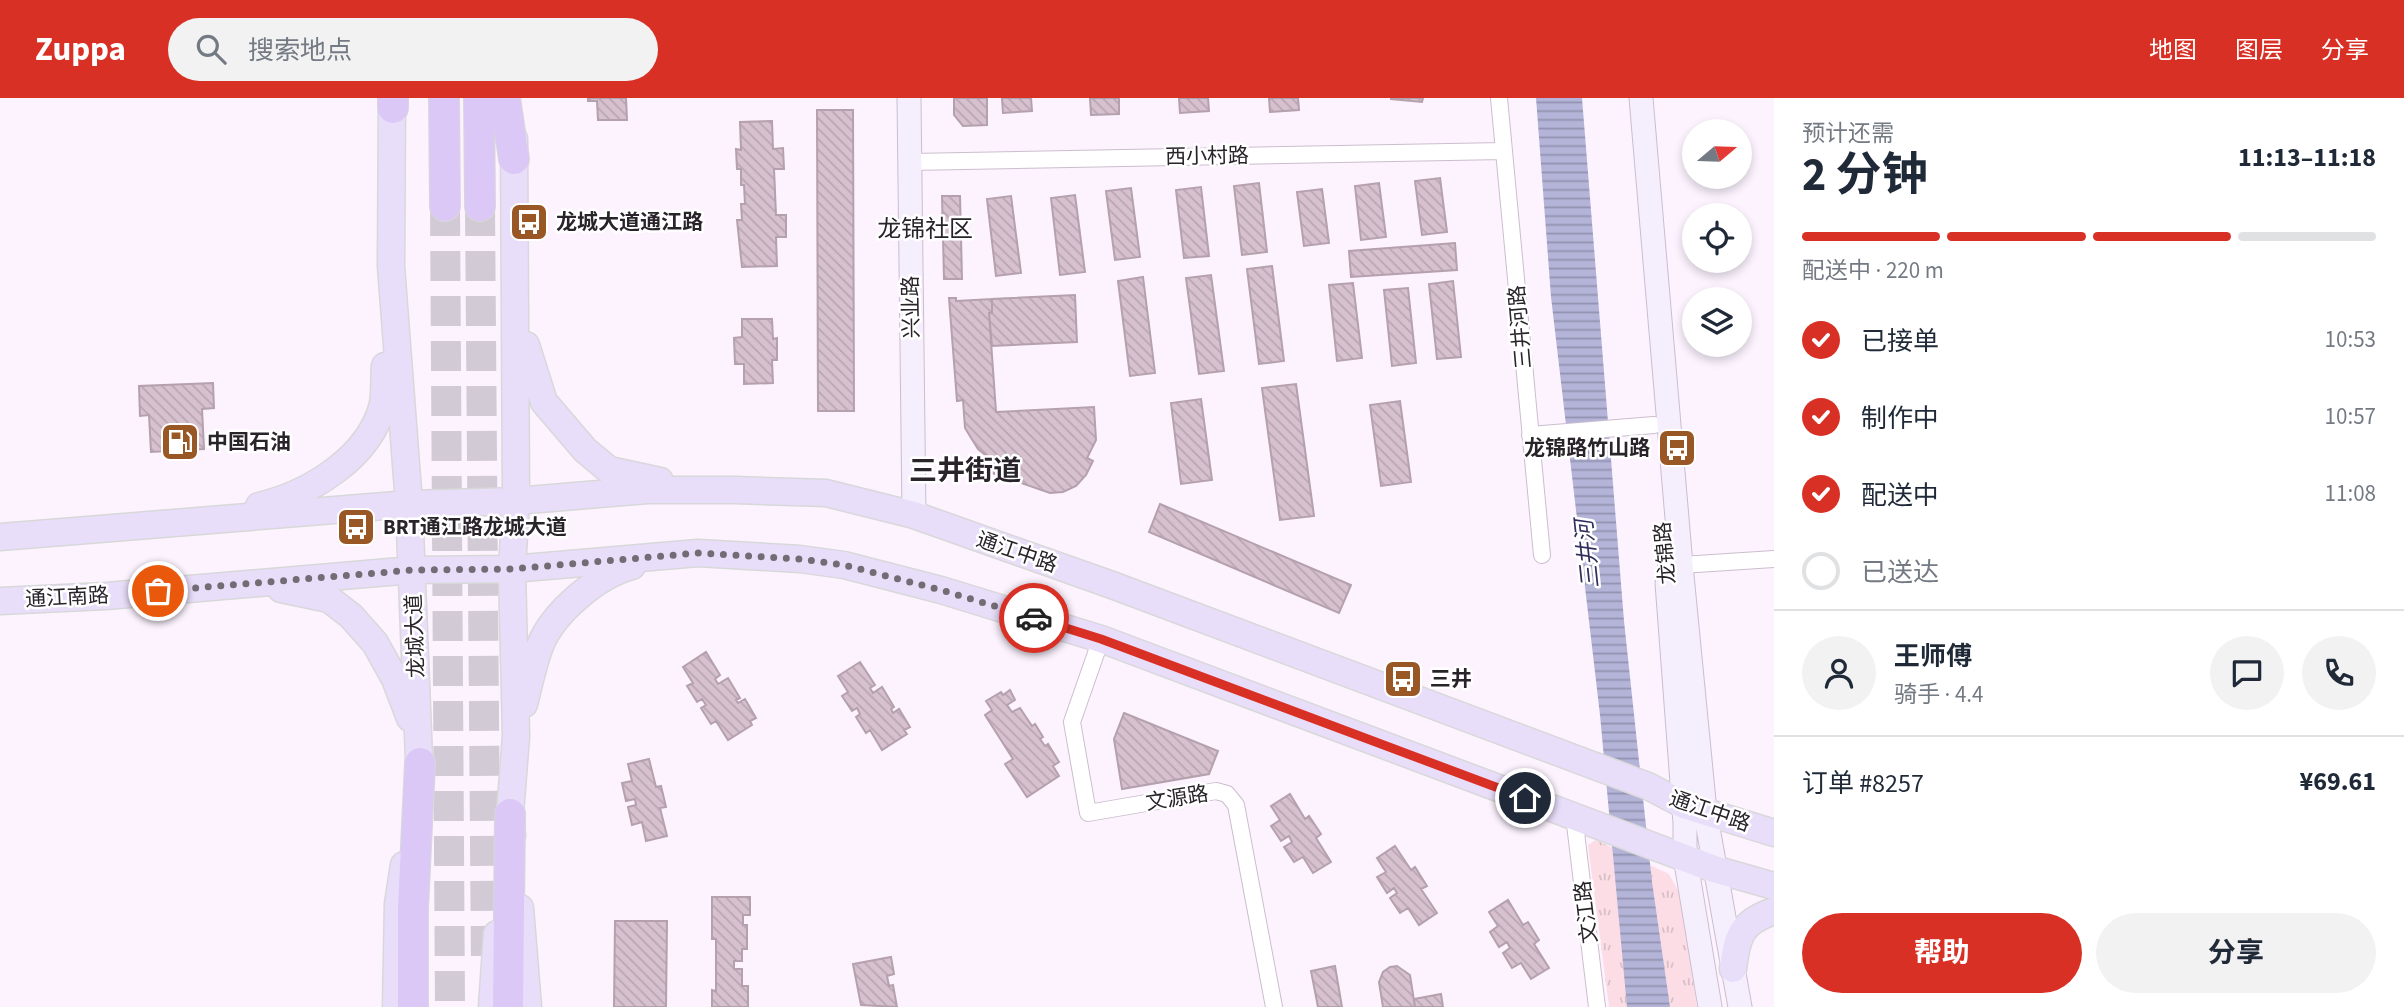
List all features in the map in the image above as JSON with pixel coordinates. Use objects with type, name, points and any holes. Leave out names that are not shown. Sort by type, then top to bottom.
[{"type":"highway","points":[[444,98],[445,206]]},
{"type":"highway","points":[[479,98],[480,206]]},
{"type":"highway","points":[[505,98],[514,159]]},
{"type":"highway","points":[[413,1007],[413,908],[419,750]]},
{"type":"highway","points":[[508,1007],[510,814]]},
{"type":"main road","points":[[492,1007],[516,736],[512,569],[516,501],[517,311],[514,98]]},
{"type":"main road","name":"兴业路","points":[[909,98],[914,515]]},
{"type":"main road","name":"龙锦路","points":[[1628,98],[1654,425],[1673,565]]},
{"type":"main road","name":"龙锦路","points":[[1641,98],[1673,565],[1695,808],[1714,869],[1740,1007]]},
{"type":"main road","name":"龙城大道","points":[[393,101],[391,266],[413,570],[425,1007]]},
{"type":"main road","points":[[193,522],[278,502],[310,487],[344,463],[368,438],[383,404],[391,266]]},
{"type":"main road","points":[[517,311],[531,367],[544,402],[585,450],[609,470],[664,481],[735,490]]},
{"type":"main road","name":"通江中路","points":[[409,504],[516,501],[647,490],[735,490],[826,494],[914,515],[1112,585],[1648,786],[1695,808],[1774,833]]},
{"type":"main road","points":[[0,537],[409,504]]},
{"type":"main road","points":[[512,569],[698,553],[800,559],[844,565],[941,590],[1101,639],[1714,869],[1774,886]]},
{"type":"main road","points":[[516,736],[541,644],[555,622],[599,580],[624,568],[667,555]]},
{"type":"main road","name":"通江南路","points":[[0,601],[106,596],[413,570],[512,569]]},
{"type":"main road","points":[[210,587],[279,588],[329,599],[351,616],[374,643],[394,679],[419,750],[398,904],[396,1007]]},
{"type":"main road","name":"龙锦路","points":[[1695,808],[1685,857],[1710,1007]]},
{"type":"main road","points":[[510,814],[528,1007]]},
{"type":"main road","points":[[1733,969],[1735,946],[1742,931],[1754,918],[1774,911]]},
{"type":"street","name":"三井河路","points":[[1499,98],[1542,555]]},
{"type":"street","name":"西小村路","points":[[910,162],[1504,151]]},
{"type":"street","points":[[1530,435],[1654,425]]},
{"type":"street","points":[[1673,565],[1774,559]]},
{"type":"street","name":"文源路","points":[[1101,639],[1072,722],[1088,813],[1216,791],[1227,794],[1236,805],[1274,1007]]},
{"type":"street","name":"文江路","points":[[1574,816],[1597,1007]]},
{"type":"green space","points":[[1596,840],[1669,874],[1680,894],[1697,1007],[1609,1007],[1588,845]]},
{"type":"water","name":"三井河","points":[[1536,98],[1582,98],[1624,621],[1652,882],[1670,1007],[1627,1007],[1600,715],[1551,297]]},
{"type":"building","points":[[588,98],[626,98],[627,120],[598,120],[597,101],[588,101]]},
{"type":"building","points":[[954,98],[987,98],[987,125],[963,126],[954,115]]},
{"type":"building","points":[[1002,98],[1031,98],[1032,111],[1003,113]]},
{"type":"building","points":[[1090,98],[1119,98],[1119,114],[1091,115]]},
{"type":"building","points":[[1179,98],[1208,98],[1209,111],[1180,113]]},
{"type":"building","points":[[1269,98],[1298,98],[1299,110],[1270,112]]},
{"type":"building","points":[[1391,98],[1423,98],[1422,102],[1391,99]]},
{"type":"building","points":[[817,110],[853,110],[854,411],[818,411]]},
{"type":"building","points":[[772,121],[773,149],[783,148],[784,169],[774,169],[776,215],[786,215],[786,237],[776,237],[777,266],[742,267],[737,220],[742,220],[741,204],[745,204],[741,169],[737,169],[736,149],[741,150],[740,122]]},
{"type":"building","points":[[1440,178],[1447,232],[1422,235],[1415,181]]},
{"type":"building","points":[[1259,183],[1267,252],[1242,255],[1234,186]]},
{"type":"building","points":[[1379,183],[1386,237],[1361,240],[1355,186]]},
{"type":"building","points":[[1201,187],[1209,256],[1184,258],[1176,190]]},
{"type":"building","points":[[1131,188],[1140,257],[1115,260],[1106,191]]},
{"type":"building","points":[[1322,189],[1329,243],[1304,246],[1297,192]]},
{"type":"building","points":[[1075,195],[1085,272],[1060,275],[1051,198]]},
{"type":"building","points":[[942,196],[960,196],[962,279],[944,279]]},
{"type":"building","points":[[1011,196],[1021,273],[996,276],[987,199]]},
{"type":"building","points":[[1455,243],[1457,270],[1351,277],[1349,251]]},
{"type":"building","points":[[1272,266],[1284,361],[1259,364],[1247,269]]},
{"type":"building","points":[[1211,275],[1224,371],[1199,374],[1186,278]]},
{"type":"building","points":[[1143,277],[1155,373],[1130,376],[1118,281]]},
{"type":"building","points":[[1453,281],[1461,357],[1437,359],[1429,284]]},
{"type":"building","points":[[1353,283],[1362,358],[1337,361],[1329,285]]},
{"type":"building","points":[[1408,288],[1416,363],[1392,366],[1384,290]]},
{"type":"building","points":[[1075,295],[1077,342],[992,346],[989,313],[992,313],[992,299]]},
{"type":"building","points":[[949,298],[956,298],[956,301],[992,299],[992,313],[989,313],[996,412],[1094,407],[1096,440],[1087,458],[1093,461],[1076,486],[1063,492],[1050,493],[992,473],[995,463],[978,449],[965,428],[963,400],[957,401]]},
{"type":"building","points":[[742,319],[772,319],[773,339],[777,338],[777,360],[772,360],[773,383],[744,384],[744,364],[735,364],[734,338],[742,337]]},
{"type":"building","points":[[213,383],[214,408],[202,409],[204,449],[151,452],[149,415],[140,416],[139,386]]},
{"type":"building","points":[[1296,384],[1314,516],[1280,520],[1262,388]]},
{"type":"building","points":[[1201,399],[1212,480],[1181,484],[1171,403]]},
{"type":"building","points":[[1400,401],[1411,482],[1381,486],[1370,405]]},
{"type":"building","points":[[1160,504],[1351,585],[1339,613],[1149,532]]},
{"type":"building","points":[[706,652],[720,675],[715,679],[718,684],[728,678],[740,698],[736,700],[738,703],[745,699],[756,718],[750,721],[752,725],[728,740],[716,721],[711,724],[701,708],[706,705],[702,699],[697,702],[687,686],[693,683],[683,667]]},
{"type":"building","points":[[860,662],[875,685],[870,688],[873,693],[882,687],[894,707],[891,709],[893,713],[899,709],[910,727],[904,730],[907,734],[882,750],[870,730],[866,733],[856,717],[860,714],[857,708],[852,711],[842,696],[848,692],[838,676]]},
{"type":"building","points":[[1010,690],[1015,700],[1007,705],[1012,712],[1020,708],[1032,726],[1035,724],[1043,737],[1040,739],[1045,746],[1048,744],[1059,762],[1053,766],[1059,776],[1027,797],[1005,764],[1013,759],[985,715],[992,710],[986,701]]},
{"type":"building","points":[[1124,713],[1218,751],[1209,774],[1122,789],[1114,739]]},
{"type":"building","points":[[649,759],[656,787],[661,786],[666,807],[660,808],[667,836],[646,841],[642,822],[632,825],[628,807],[636,805],[635,799],[626,801],[622,783],[632,781],[628,764]]},
{"type":"building","points":[[1290,794],[1305,819],[1309,816],[1321,834],[1316,838],[1331,862],[1313,873],[1303,857],[1294,862],[1284,847],[1292,842],[1289,836],[1281,841],[1271,826],[1280,820],[1271,806]]},
{"type":"building","points":[[1395,846],[1411,870],[1415,867],[1427,886],[1421,889],[1437,913],[1419,925],[1408,908],[1400,913],[1390,898],[1397,893],[1394,888],[1387,893],[1377,877],[1386,872],[1377,858]]},
{"type":"building","points":[[712,897],[750,897],[750,915],[743,915],[743,925],[747,925],[747,949],[742,949],[742,961],[734,961],[734,969],[742,969],[742,986],[748,986],[748,1007],[712,1007],[712,990],[716,991],[716,939],[712,939]]},
{"type":"building","points":[[1508,900],[1523,925],[1528,922],[1539,940],[1534,944],[1549,968],[1531,979],[1521,963],[1512,968],[1503,953],[1510,948],[1507,942],[1499,947],[1490,932],[1498,926],[1489,912]]},
{"type":"building","points":[[615,921],[667,921],[666,1007],[614,1007]]},
{"type":"building","points":[[891,957],[894,974],[887,976],[889,986],[893,985],[897,1007],[861,1005],[853,964]]},
{"type":"building","points":[[1335,966],[1342,1007],[1318,1007],[1311,971]]},
{"type":"building","points":[[1397,966],[1410,975],[1415,1007],[1383,1007],[1379,982],[1383,972]]},
{"type":"building","points":[[1441,994],[1443,1007],[1415,1007],[1414,999]]},
{"type":"tunnel","points":[[445,206],[450,1007]]},
{"type":"tunnel","points":[[480,206],[486,968]]},
{"type":"way so far","points":[[158,591],[413,570],[512,569],[698,553],[800,559],[844,565],[1034,618]]},
{"type":"place","name":"龙城大道通江路","points":[[529,222]]},
{"type":"place","name":"中国石油","points":[[180,442]]},
{"type":"place","name":"龙锦路竹山路","points":[[1677,448]]},
{"type":"place","name":"BRT通江路龙城大道","points":[[356,527]]},
{"type":"place","name":"三井","points":[[1403,679]]},
{"type":"district","name":"龙锦社区","points":[[925,229]]},
{"type":"district","name":"三井街道","points":[[965,470]]},
{"type":"route","points":[[1034,618],[1101,639],[1525,798]]}]
